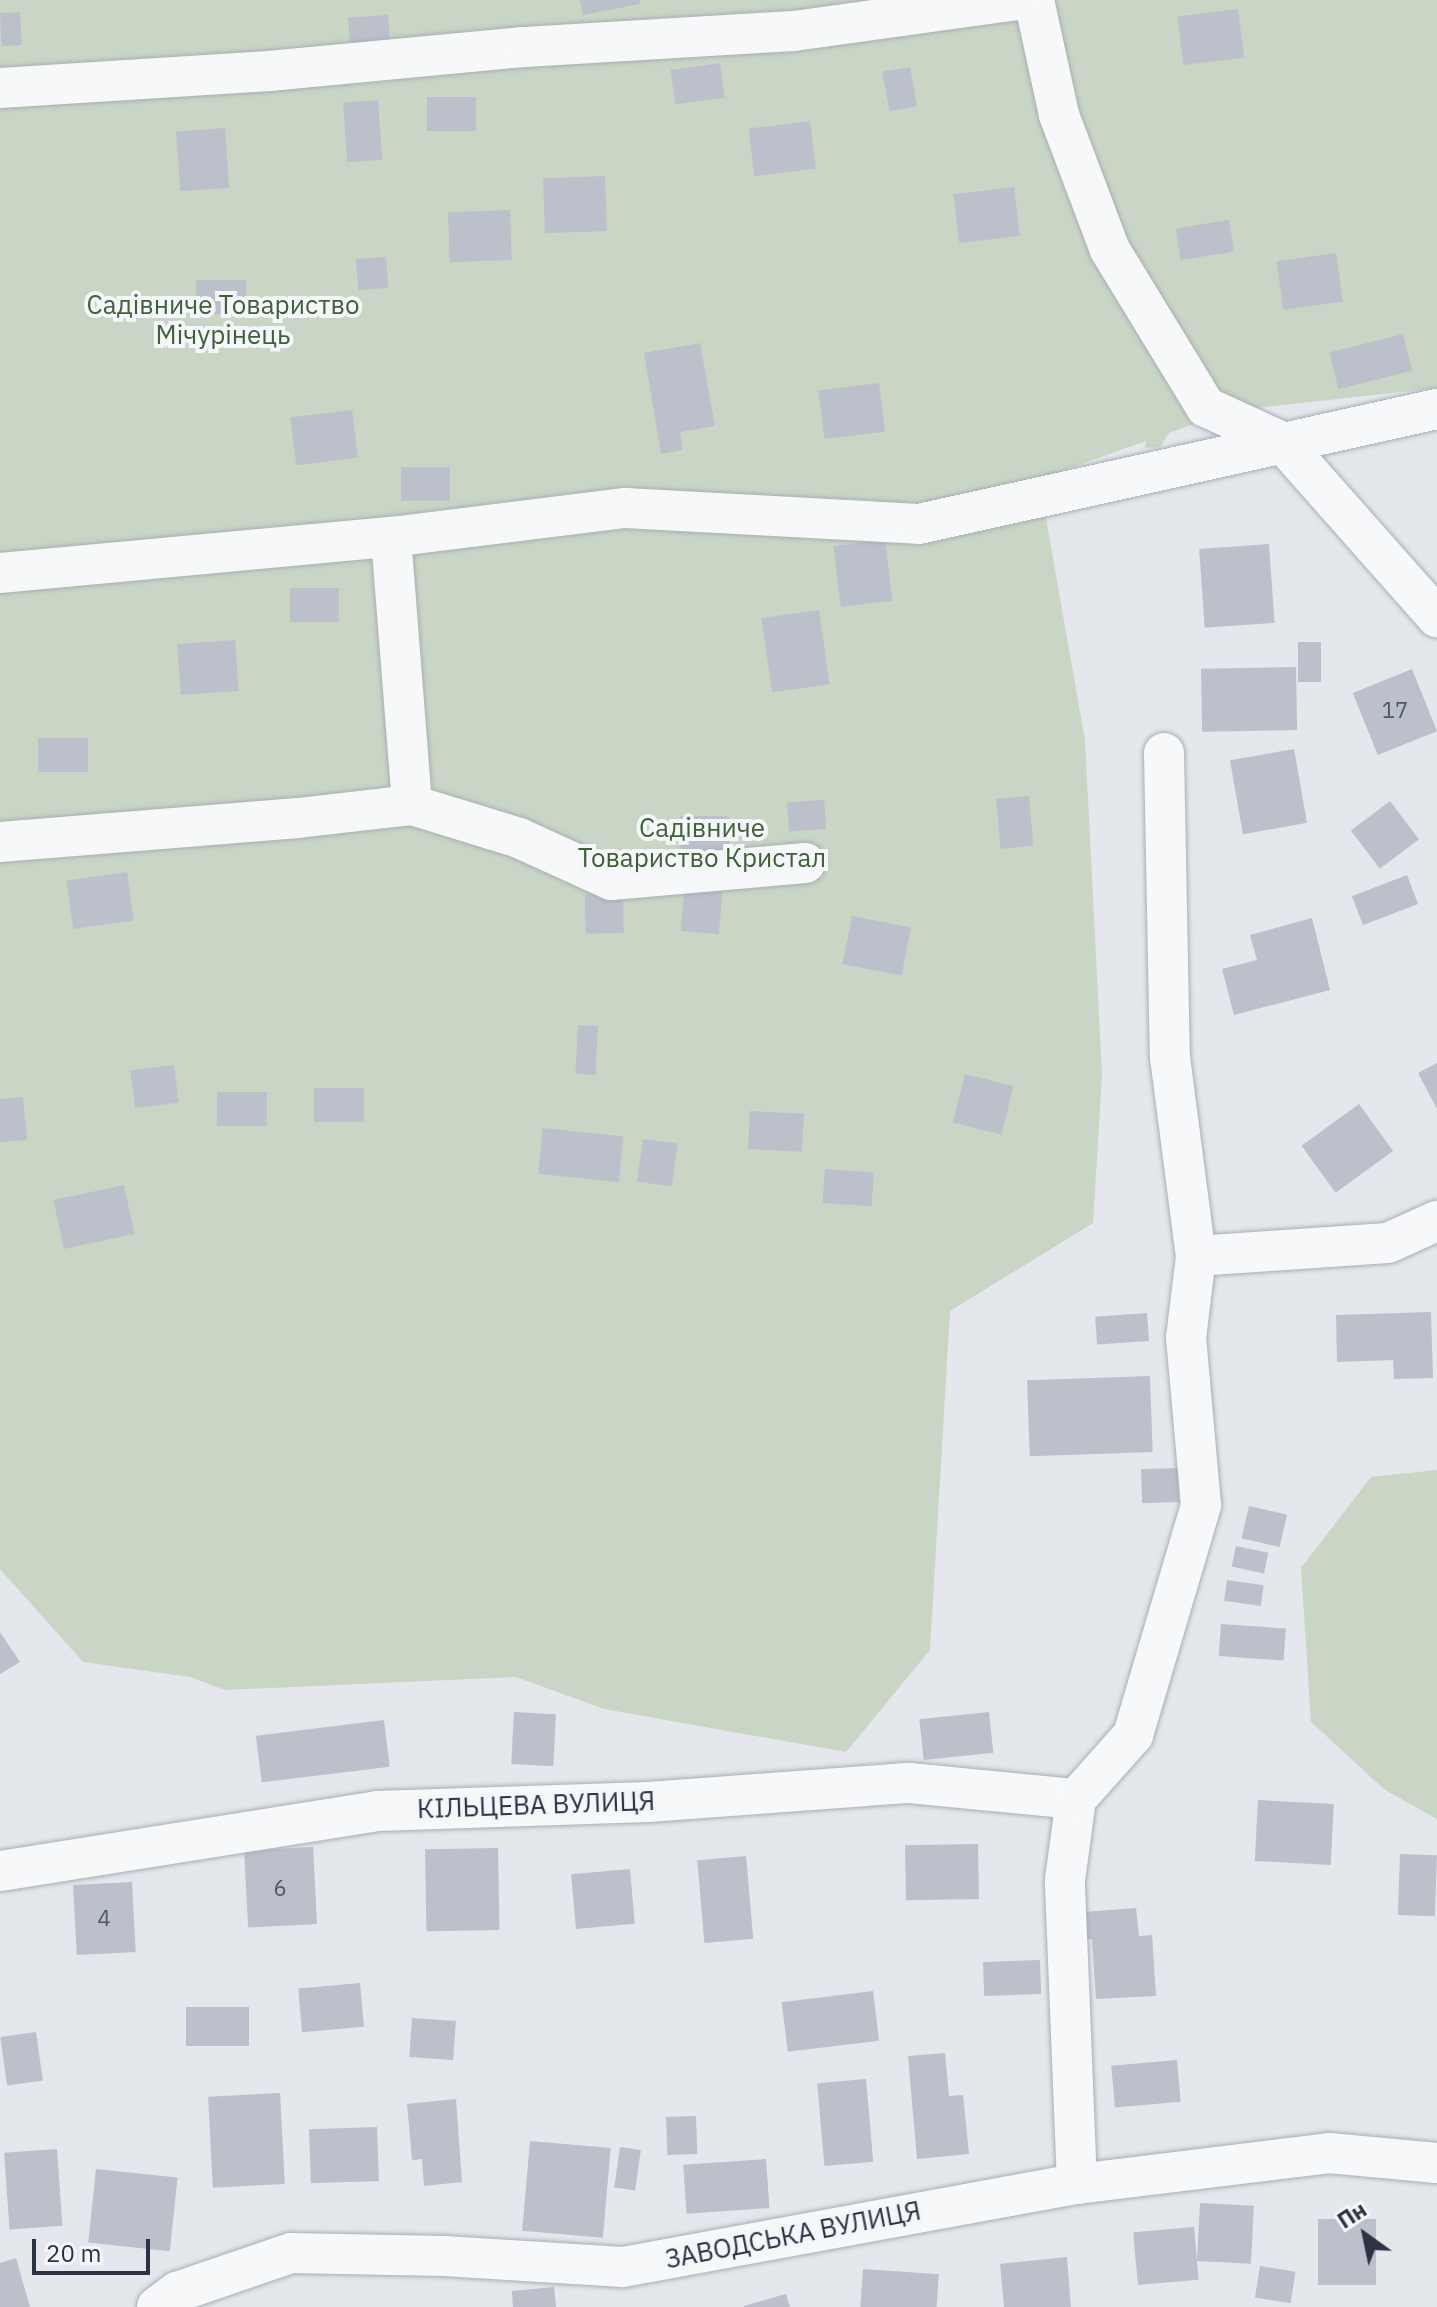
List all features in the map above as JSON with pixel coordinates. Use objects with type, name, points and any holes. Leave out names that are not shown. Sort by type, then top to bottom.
[{"type":"street","points":[[0,88],[269,71],[524,47],[794,31],[1016,0]]},
{"type":"street","points":[[1034,0],[1059,115],[1110,250],[1206,407],[1282,442],[1437,617]]},
{"type":"street","points":[[0,573],[391,537],[625,508],[919,524],[1437,409]]},
{"type":"street","points":[[391,537],[412,805]]},
{"type":"street","points":[[1077,2184],[1065,1880],[1076,1799],[1133,1735],[1201,1505],[1186,1338],[1196,1256],[1170,1057],[1164,753]]},
{"type":"street","points":[[0,842],[298,818],[412,805],[519,838],[611,880],[805,863]]},
{"type":"street","points":[[1196,1256],[1388,1243],[1437,1221]]},
{"type":"street","name":"КІЛЬЦЕВА ВУЛИЦЯ","points":[[0,1871],[377,1811],[648,1802],[909,1783],[1076,1799]]},
{"type":"street","name":"ЗАВОДСЬКА ВУЛИЦЯ","points":[[157,2307],[177,2292],[291,2253],[444,2256],[623,2267],[1077,2184],[1329,2153],[1437,2163]]},
{"type":"green space","points":[[0,0],[1437,0],[1437,388],[1230,411],[1169,433],[1160,447],[1145,448],[1146,441],[1039,479],[1085,740],[1102,1075],[1093,1223],[950,1311],[930,1650],[846,1752],[604,1709],[516,1677],[225,1690],[190,1677],[83,1662],[0,1569]]},
{"type":"green space","points":[[1437,1470],[1437,1819],[1385,1790],[1311,1722],[1301,1568],[1371,1477]]},
{"type":"building","points":[[580,0],[640,0],[640,4],[583,15]]},
{"type":"building","points":[[1238,9],[1244,58],[1183,65],[1177,16]]},
{"type":"building","points":[[20,12],[22,45],[2,46],[0,13]]},
{"type":"building","points":[[388,15],[390,42],[350,45],[348,18]]},
{"type":"building","points":[[720,63],[725,98],[675,105],[670,70]]},
{"type":"building","points":[[910,67],[917,106],[889,111],[882,72]]},
{"type":"building","points":[[427,97],[476,97],[476,131],[427,131]]},
{"type":"building","points":[[378,100],[382,160],[347,162],[343,102]]},
{"type":"building","points":[[810,121],[816,169],[754,176],[748,129]]},
{"type":"building","points":[[225,128],[229,188],[180,191],[176,131]]},
{"type":"building","points":[[605,176],[607,231],[545,233],[543,178]]},
{"type":"building","points":[[1014,187],[1020,236],[959,243],[953,194]]},
{"type":"building","points":[[510,210],[512,260],[450,262],[448,212]]},
{"type":"building","points":[[1229,220],[1234,252],[1181,260],[1176,228]]},
{"type":"building","points":[[1336,253],[1343,302],[1283,310],[1277,261]]},
{"type":"building","points":[[386,257],[388,288],[358,290],[356,259]]},
{"type":"building","points":[[196,280],[246,280],[246,314],[196,314]]},
{"type":"building","points":[[1403,334],[1412,371],[1338,389],[1329,352]]},
{"type":"building","points":[[700,343],[715,426],[680,432],[683,450],[661,454],[644,353]]},
{"type":"building","points":[[879,383],[885,432],[824,439],[818,390]]},
{"type":"building","points":[[352,410],[358,458],[296,465],[290,418]]},
{"type":"building","points":[[401,467],[450,467],[450,501],[401,501]]},
{"type":"building","points":[[885,540],[892,601],[841,607],[833,546]]},
{"type":"building","points":[[1269,544],[1275,623],[1205,628],[1199,549]]},
{"type":"building","points":[[290,588],[339,588],[339,622],[290,622]]},
{"type":"building","points":[[819,610],[829,684],[772,692],[762,618]]},
{"type":"building","points":[[235,640],[239,691],[181,695],[177,644]]},
{"type":"building","points":[[1298,642],[1321,642],[1321,682],[1298,682]]},
{"type":"building","points":[[1296,667],[1297,730],[1202,732],[1201,669]]},
{"type":"building","points":[[1412,669],[1437,731],[1378,755],[1353,693]]},
{"type":"building","points":[[38,738],[88,738],[88,772],[38,772]]},
{"type":"building","points":[[1294,749],[1307,823],[1243,834],[1230,760]]},
{"type":"building","points":[[1029,796],[1033,846],[1000,849],[996,799]]},
{"type":"building","points":[[824,800],[826,829],[789,832],[787,803]]},
{"type":"building","points":[[1390,801],[1419,839],[1380,869],[1351,830]]},
{"type":"building","points":[[680,816],[729,816],[729,850],[680,850]]},
{"type":"building","points":[[127,872],[134,921],[73,929],[67,880]]},
{"type":"building","points":[[1407,875],[1418,904],[1363,925],[1352,896]]},
{"type":"building","points":[[685,883],[723,886],[719,934],[681,931]]},
{"type":"building","points":[[623,894],[624,933],[586,934],[585,895]]},
{"type":"building","points":[[852,916],[911,927],[902,976],[843,964]]},
{"type":"building","points":[[1312,918],[1330,990],[1234,1015],[1222,969],[1257,960],[1250,935]]},
{"type":"building","points":[[578,1025],[598,1026],[595,1075],[575,1074]]},
{"type":"building","points":[[1437,1063],[1437,1109],[1418,1073]]},
{"type":"building","points":[[174,1065],[179,1103],[135,1108],[130,1070]]},
{"type":"building","points":[[965,1074],[1014,1086],[1001,1135],[953,1123]]},
{"type":"building","points":[[314,1088],[364,1088],[364,1122],[314,1122]]},
{"type":"building","points":[[217,1092],[267,1092],[267,1126],[217,1126]]},
{"type":"building","points":[[23,1097],[27,1140],[0,1142],[0,1099]]},
{"type":"building","points":[[1359,1104],[1393,1151],[1336,1193],[1302,1146]]},
{"type":"building","points":[[750,1111],[804,1114],[802,1152],[748,1149]]},
{"type":"building","points":[[543,1128],[624,1136],[619,1182],[538,1174]]},
{"type":"building","points":[[643,1139],[678,1144],[672,1186],[637,1182]]},
{"type":"building","points":[[825,1169],[874,1172],[872,1206],[823,1203]]},
{"type":"building","points":[[124,1185],[134,1234],[64,1249],[54,1200]]},
{"type":"building","points":[[1431,1312],[1433,1378],[1394,1379],[1393,1360],[1337,1362],[1336,1315]]},
{"type":"building","points":[[1147,1313],[1149,1341],[1097,1345],[1095,1317]]},
{"type":"building","points":[[1150,1376],[1153,1452],[1030,1456],[1027,1380]]},
{"type":"building","points":[[1178,1468],[1179,1502],[1142,1503],[1141,1469]]},
{"type":"building","points":[[1249,1506],[1287,1515],[1280,1547],[1242,1538]]},
{"type":"building","points":[[1236,1546],[1268,1553],[1264,1573],[1232,1567]]},
{"type":"building","points":[[1227,1580],[1264,1585],[1261,1606],[1224,1601]]},
{"type":"building","points":[[1221,1624],[1286,1629],[1284,1660],[1219,1656]]},
{"type":"building","points":[[0,1632],[20,1662],[0,1674]]},
{"type":"building","points":[[514,1712],[556,1714],[553,1766],[511,1764]]},
{"type":"building","points":[[989,1712],[993,1753],[924,1760],[919,1719]]},
{"type":"building","points":[[384,1720],[390,1767],[262,1782],[256,1736]]},
{"type":"building","points":[[1258,1800],[1334,1804],[1331,1865],[1255,1861]]},
{"type":"building","points":[[978,1844],[979,1899],[906,1900],[905,1845]]},
{"type":"building","points":[[313,1847],[317,1924],[248,1928],[244,1851]]},
{"type":"building","points":[[498,1848],[499,1930],[426,1931],[425,1849]]},
{"type":"building","points":[[1400,1854],[1437,1855],[1435,1916],[1398,1915]]},
{"type":"building","points":[[746,1856],[753,1939],[704,1943],[697,1860]]},
{"type":"building","points":[[630,1869],[635,1924],[576,1929],[571,1874]]},
{"type":"building","points":[[132,1882],[136,1952],[77,1955],[73,1885]]},
{"type":"building","points":[[1136,1908],[1139,1936],[1152,1935],[1156,1996],[1096,1999],[1092,1939],[1086,1940],[1084,1912]]},
{"type":"building","points":[[1040,1960],[1041,1994],[984,1996],[983,1962]]},
{"type":"building","points":[[360,1983],[364,2027],[302,2032],[298,1988]]},
{"type":"building","points":[[873,1991],[879,2041],[788,2052],[782,2002]]},
{"type":"building","points":[[186,2007],[249,2007],[249,2046],[186,2046]]},
{"type":"building","points":[[412,2018],[456,2021],[453,2060],[409,2057]]},
{"type":"building","points":[[36,2032],[43,2081],[7,2086],[0,2037]]},
{"type":"building","points":[[945,2053],[949,2096],[963,2095],[969,2154],[917,2159],[908,2056]]},
{"type":"building","points":[[1177,2060],[1181,2102],[1115,2108],[1111,2066]]},
{"type":"building","points":[[866,2079],[873,2162],[824,2166],[817,2083]]},
{"type":"building","points":[[280,2093],[285,2184],[213,2188],[208,2097]]},
{"type":"building","points":[[456,2099],[462,2182],[424,2186],[422,2159],[412,2160],[407,2104]]},
{"type":"building","points":[[696,2116],[697,2154],[667,2155],[666,2117]]},
{"type":"building","points":[[377,2127],[379,2181],[311,2183],[309,2129]]},
{"type":"building","points":[[530,2141],[611,2148],[603,2238],[522,2231]]},
{"type":"building","points":[[620,2147],[641,2150],[635,2191],[614,2188]]},
{"type":"building","points":[[57,2149],[62,2226],[10,2230],[4,2153]]},
{"type":"building","points":[[766,2159],[769,2208],[687,2214],[683,2165]]},
{"type":"building","points":[[96,2169],[178,2178],[170,2251],[88,2243]]},
{"type":"building","points":[[1200,2203],[1254,2206],[1251,2264],[1197,2261]]},
{"type":"building","points":[[1318,2219],[1376,2219],[1376,2285],[1318,2285]]},
{"type":"building","points":[[1194,2227],[1199,2280],[1138,2285],[1133,2232]]},
{"type":"building","points":[[1067,2257],[1071,2307],[1004,2307],[1000,2264]]},
{"type":"building","points":[[16,2258],[30,2307],[0,2307],[0,2263]]},
{"type":"building","points":[[1260,2266],[1296,2272],[1291,2303],[1255,2298]]},
{"type":"building","points":[[863,2269],[939,2274],[937,2307],[860,2307]]},
{"type":"building","points":[[554,2287],[556,2307],[513,2307],[512,2291]]},
{"type":"building","points":[[786,2294],[790,2307],[744,2307],[744,2306]]},
{"type":"park label","name":"Садівниче Товариство Мічурінець","points":[[223,320]]},
{"type":"park label","name":"Садівниче Товариство Кристал","points":[[702,843]]}]
